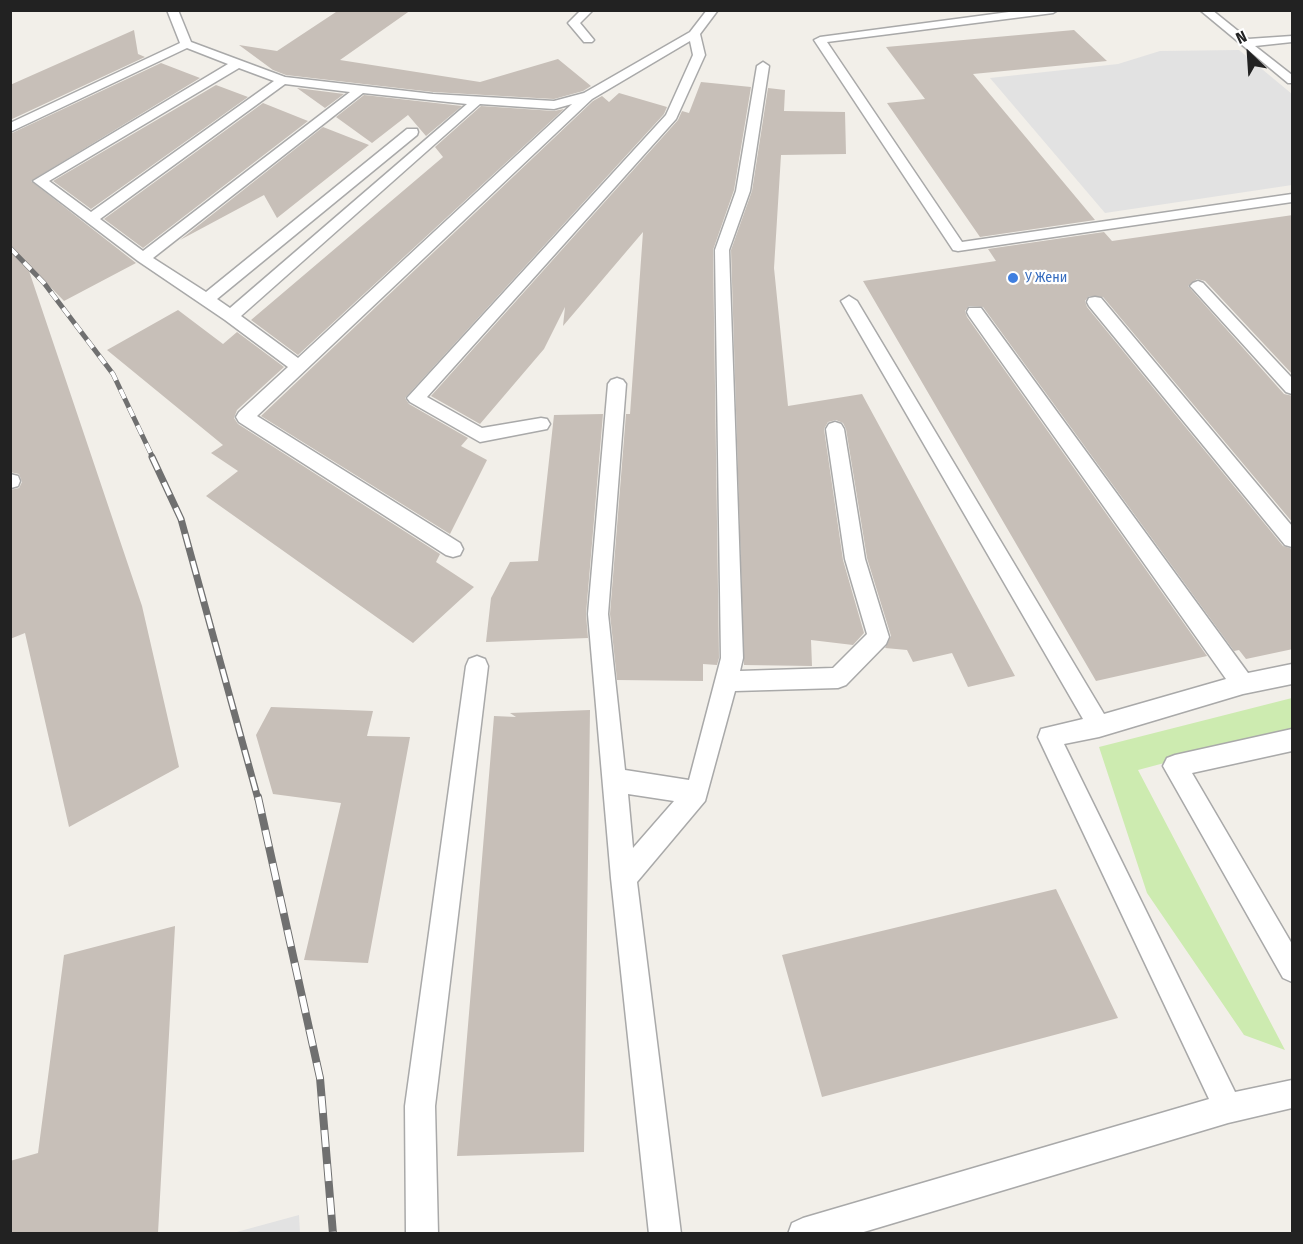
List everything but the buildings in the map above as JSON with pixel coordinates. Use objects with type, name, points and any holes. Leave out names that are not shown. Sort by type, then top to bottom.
[{"type":"lane","points":[[172,10],[186,44]]},
{"type":"lane","points":[[588,10],[574,23],[588,40]]},
{"type":"lane","points":[[453,549],[245,417],[588,96],[693,34],[713,10]]},
{"type":"lane","points":[[1053,10],[820,40],[958,248],[1293,198]]},
{"type":"lane","points":[[1205,10],[1293,80]]},
{"type":"lane","points":[[541,424],[480,435],[416,398],[672,116],[699,55],[693,34]]},
{"type":"lane","points":[[1245,44],[1293,39]]},
{"type":"lane","points":[[10,128],[186,44],[283,80],[477,101],[554,105],[588,96]]},
{"type":"lane","points":[[238,63],[40,181],[142,258],[231,316],[299,367]]},
{"type":"lane","points":[[624,878],[697,793],[732,658],[722,250],[743,191],[763,66]]},
{"type":"lane","points":[[91,219],[283,80]]},
{"type":"lane","points":[[142,258],[361,89]]},
{"type":"lane","points":[[231,316],[477,101]]},
{"type":"lane","points":[[206,300],[412,132]]},
{"type":"lane","points":[[1198,286],[1293,388]]},
{"type":"lane","points":[[849,301],[1099,726]]},
{"type":"lane","points":[[1095,303],[1293,539]]},
{"type":"lane","points":[[975,312],[1243,684]]},
{"type":"lane","points":[[617,384],[598,614],[624,878],[665,1233]]},
{"type":"lane","points":[[726,681],[838,678],[878,638],[855,559],[835,429]]},
{"type":"lane","points":[[422,1233],[420,1106],[477,666]]},
{"type":"lane","points":[[1228,1108],[1049,737],[1099,726],[1243,684],[1293,674]]},
{"type":"lane","points":[[1293,740],[1175,766],[1293,969]]},
{"type":"lane","points":[[614,780],[697,793]]},
{"type":"lane","points":[[803,1233],[1228,1108],[1293,1094]]},
{"type":"green space","points":[[1292,698],[1292,729],[1138,770],[1285,1050],[1244,1035],[1147,893],[1099,747]]},
{"type":"shaded area","points":[[1239,50],[1292,94],[1292,185],[1105,213],[990,78],[1118,64],[1160,51]]},
{"type":"shaded area","points":[[299,1215],[300,1233],[233,1233]]},
{"type":"railway","points":[[10,248],[44,283],[113,374],[153,458]]},
{"type":"railway","points":[[152,457],[181,519],[258,799]]},
{"type":"railway","points":[[258,797],[320,1078],[333,1234]]},
{"type":"place","name":"У Жени","points":[[1013,278]]}]
